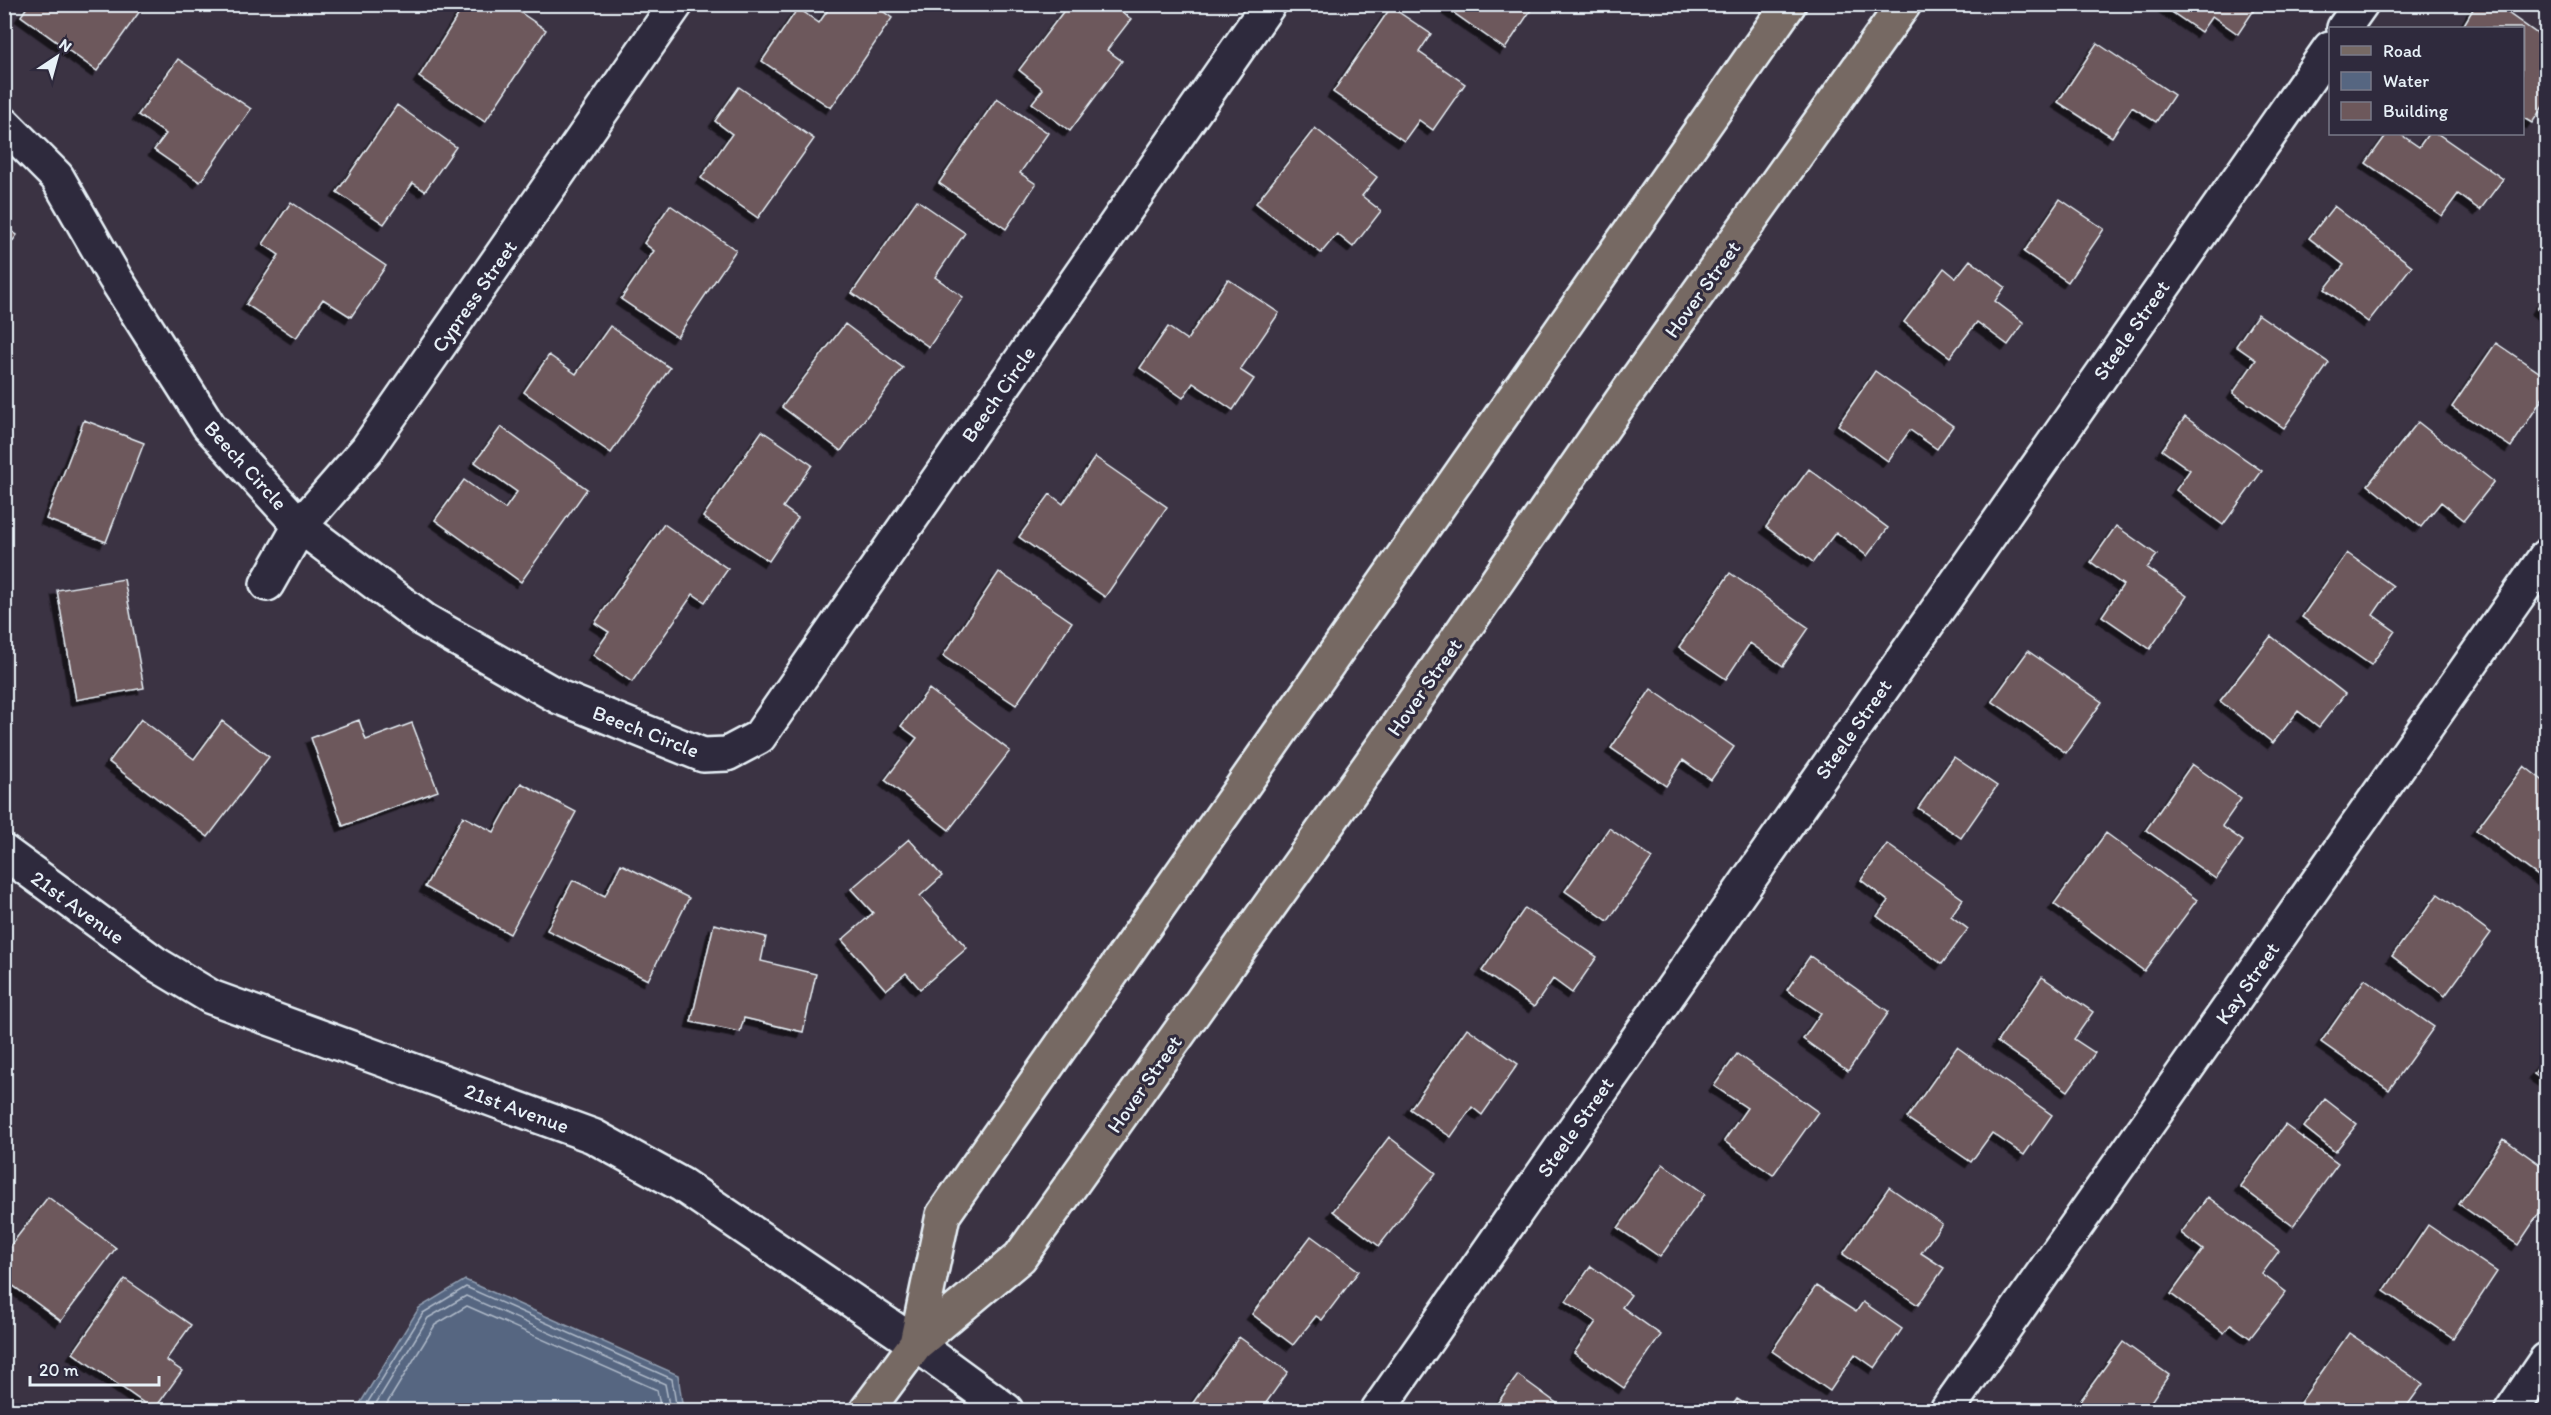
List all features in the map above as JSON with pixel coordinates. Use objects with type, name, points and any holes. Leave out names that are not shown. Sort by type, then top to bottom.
[{"type":"main road","name":"Hover Street","points":[[916,1344],[943,1215],[1789,4]]},
{"type":"main road","name":"Hover Street","points":[[867,1410],[916,1344],[1020,1257],[1384,745],[1622,400],[1904,4]]},
{"type":"street","name":"Cypress Street","points":[[267,584],[300,526],[367,449],[676,4]]},
{"type":"street","name":"Beech Circle","points":[[4,124],[57,177],[115,278],[209,426],[300,526],[424,620],[559,697],[703,755],[727,754],[759,737],[1269,4]]},
{"type":"street","points":[[2345,27],[2361,4]]},
{"type":"street","name":"Steele Street","points":[[1378,1410],[2329,51]]},
{"type":"street","name":"Kay Street","points":[[1947,1410],[2547,556]]},
{"type":"street","name":"21st Avenue","points":[[4,852],[156,964],[211,997],[593,1136],[682,1185],[916,1344],[1006,1410]]},
{"type":"street","points":[[2512,1410],[2547,1360]]},
{"type":"water","points":[[465,1280],[678,1375],[683,1410],[356,1410],[419,1308]]},
{"type":"building","points":[[29,4],[145,4],[97,71],[21,16]]},
{"type":"building","points":[[465,4],[508,4],[546,30],[485,122],[419,77]]},
{"type":"building","points":[[832,4],[873,4],[892,18],[831,108],[762,61],[798,8],[819,23]]},
{"type":"building","points":[[1069,4],[1111,4],[1131,19],[1107,50],[1122,61],[1070,131],[1032,103],[1043,89],[1019,70]]},
{"type":"building","points":[[1441,4],[1535,4],[1505,49]]},
{"type":"building","points":[[2160,4],[2258,4],[2238,34],[2212,16],[2201,32]]},
{"type":"building","points":[[2476,4],[2495,4],[2546,40],[2546,63],[2543,68],[2546,70],[2546,102],[2532,123],[2524,118],[2524,27],[2463,27]]},
{"type":"building","points":[[1391,7],[1431,34],[1419,52],[1465,84],[1433,130],[1419,120],[1404,141],[1333,92]]},
{"type":"building","points":[[2097,43],[2174,95],[2156,122],[2132,107],[2112,137],[2058,102]]},
{"type":"building","points":[[178,59],[251,109],[200,182],[154,150],[166,134],[138,115]]},
{"type":"building","points":[[739,87],[814,139],[758,218],[701,178],[732,134],[715,121]]},
{"type":"building","points":[[997,98],[1048,133],[1020,173],[1036,184],[1006,229],[939,183]]},
{"type":"building","points":[[397,105],[456,147],[425,191],[413,183],[384,224],[337,192]]},
{"type":"building","points":[[1315,128],[1377,177],[1362,196],[1381,211],[1353,247],[1337,234],[1321,253],[1256,203]]},
{"type":"building","points":[[2386,135],[2401,135],[2419,147],[2427,135],[2439,135],[2503,179],[2480,210],[2458,194],[2442,216],[2366,163]]},
{"type":"building","points":[[2060,199],[2104,229],[2068,282],[2024,252]]},
{"type":"building","points":[[917,200],[965,233],[935,277],[963,297],[929,347],[852,293]]},
{"type":"building","points":[[291,202],[386,266],[351,317],[323,299],[296,338],[246,304],[279,255],[263,244]]},
{"type":"building","points":[[670,205],[736,250],[677,337],[621,299],[654,251],[644,243]]},
{"type":"building","points":[[2334,206],[2412,266],[2368,322],[2325,289],[2344,265],[2309,238]]},
{"type":"building","points":[[4,226],[17,235],[4,253]]},
{"type":"building","points":[[1970,260],[2005,287],[1995,301],[2024,323],[2008,345],[1977,322],[1950,357],[1904,322],[1944,268],[1956,278]]},
{"type":"building","points":[[1228,279],[1279,313],[1240,370],[1254,379],[1233,410],[1193,383],[1183,398],[1140,368],[1168,327],[1187,340]]},
{"type":"building","points":[[2546,296],[2546,316],[2537,309]]},
{"type":"building","points":[[2258,314],[2329,363],[2284,428],[2233,393],[2256,360],[2236,346]]},
{"type":"building","points":[[845,324],[903,368],[841,451],[782,407]]},
{"type":"building","points":[[610,326],[670,368],[611,453],[524,392],[549,355],[576,374]]},
{"type":"building","points":[[2496,343],[2546,377],[2546,393],[2511,447],[2452,407]]},
{"type":"building","points":[[1875,371],[1953,426],[1937,449],[1910,430],[1888,461],[1838,425]]},
{"type":"building","points":[[2185,417],[2262,471],[2223,525],[2176,490],[2190,470],[2162,450]]},
{"type":"building","points":[[84,420],[144,443],[106,542],[46,519]]},
{"type":"building","points":[[2418,422],[2494,482],[2464,520],[2441,502],[2421,527],[2368,485]]},
{"type":"building","points":[[501,427],[587,489],[521,582],[435,520],[464,480],[505,509],[517,492],[475,462]]},
{"type":"building","points":[[762,431],[812,465],[783,507],[798,518],[769,561],[703,517]]},
{"type":"building","points":[[1095,457],[1167,507],[1105,597],[1019,537],[1050,494],[1063,504]]},
{"type":"building","points":[[1809,469],[1888,528],[1867,556],[1836,532],[1813,562],[1766,527]]},
{"type":"building","points":[[664,524],[728,569],[705,602],[693,594],[632,682],[593,655],[609,632],[595,623]]},
{"type":"building","points":[[2116,526],[2157,555],[2147,568],[2187,596],[2150,649],[2102,616],[2123,585],[2091,562]]},
{"type":"building","points":[[2347,553],[2393,586],[2373,615],[2395,631],[2371,665],[2302,617]]},
{"type":"building","points":[[999,572],[1072,622],[1016,705],[943,656]]},
{"type":"building","points":[[1730,573],[1809,628],[1783,666],[1750,643],[1726,679],[1679,647]]},
{"type":"building","points":[[124,579],[144,688],[76,700],[57,590]]},
{"type":"building","points":[[2271,636],[2345,694],[2319,727],[2298,711],[2273,743],[2220,701]]},
{"type":"building","points":[[2028,651],[2102,702],[2066,753],[1992,701]]},
{"type":"building","points":[[929,689],[1010,751],[949,830],[885,780],[917,738],[901,726]]},
{"type":"building","points":[[1651,689],[1734,747],[1711,780],[1683,760],[1666,786],[1611,748]]},
{"type":"building","points":[[141,719],[194,759],[222,721],[269,757],[208,837],[109,762]]},
{"type":"building","points":[[359,720],[366,740],[412,723],[438,791],[343,826],[311,738]]},
{"type":"building","points":[[1954,757],[1997,786],[1961,838],[1918,808]]},
{"type":"building","points":[[2192,764],[2241,799],[2222,826],[2243,841],[2216,879],[2146,830]]},
{"type":"building","points":[[2524,766],[2546,783],[2545,881],[2476,830]]},
{"type":"building","points":[[521,783],[576,812],[510,934],[425,887],[463,816],[494,832]]},
{"type":"building","points":[[1609,828],[1652,858],[1608,921],[1565,891]]},
{"type":"building","points":[[2106,833],[2197,900],[2144,971],[2054,904]]},
{"type":"building","points":[[909,839],[942,876],[920,896],[967,948],[920,989],[906,973],[886,990],[842,940],[873,913],[851,889]]},
{"type":"building","points":[[1887,844],[1963,899],[1951,916],[1968,929],[1942,964],[1877,916],[1888,901],[1861,880]]},
{"type":"building","points":[[621,864],[689,898],[648,980],[547,930],[573,880],[605,896]]},
{"type":"building","points":[[2438,894],[2491,933],[2445,996],[2392,956]]},
{"type":"building","points":[[1525,908],[1597,957],[1572,993],[1553,979],[1534,1007],[1482,971]]},
{"type":"building","points":[[714,924],[766,937],[761,961],[816,974],[803,1032],[744,1018],[740,1032],[691,1022]]},
{"type":"building","points":[[1810,956],[1889,1012],[1848,1071],[1803,1039],[1821,1013],[1787,990]]},
{"type":"building","points":[[2042,977],[2093,1012],[2074,1039],[2095,1053],[2068,1091],[1997,1042]]},
{"type":"building","points":[[2365,979],[2434,1027],[2389,1090],[2321,1042]]},
{"type":"building","points":[[1467,1028],[1518,1064],[1482,1115],[1472,1107],[1451,1137],[1410,1109]]},
{"type":"building","points":[[1957,1047],[2052,1115],[2024,1155],[1992,1133],[1971,1162],[1907,1118]]},
{"type":"building","points":[[1737,1054],[1818,1112],[1773,1175],[1724,1141],[1747,1108],[1714,1086]]},
{"type":"building","points":[[2546,1056],[2546,1082],[2534,1074]]},
{"type":"building","points":[[2325,1099],[2357,1124],[2335,1152],[2304,1127]]},
{"type":"building","points":[[2285,1125],[2338,1164],[2293,1226],[2240,1186]]},
{"type":"building","points":[[1389,1137],[1436,1173],[1379,1246],[1333,1211]]},
{"type":"building","points":[[2504,1139],[2546,1169],[2546,1203],[2518,1245],[2459,1204]]},
{"type":"building","points":[[1663,1164],[1705,1194],[1660,1257],[1618,1228]]},
{"type":"building","points":[[1889,1187],[1942,1224],[1921,1253],[1944,1268],[1918,1305],[1843,1254]]},
{"type":"building","points":[[48,1197],[116,1248],[61,1321],[4,1279],[4,1254]]},
{"type":"building","points":[[2208,1197],[2279,1251],[2262,1274],[2286,1292],[2250,1338],[2231,1324],[2224,1333],[2171,1294],[2203,1250],[2181,1233]]},
{"type":"building","points":[[2428,1225],[2497,1272],[2453,1338],[2384,1291]]},
{"type":"building","points":[[1311,1236],[1359,1271],[1322,1320],[1316,1316],[1293,1345],[1252,1314]]},
{"type":"building","points":[[1591,1266],[1631,1295],[1622,1307],[1661,1335],[1624,1388],[1574,1353],[1596,1322],[1566,1301]]},
{"type":"building","points":[[125,1279],[191,1325],[166,1360],[182,1371],[154,1410],[73,1353]]},
{"type":"building","points":[[1816,1286],[1856,1312],[1863,1302],[1902,1329],[1875,1368],[1855,1354],[1830,1391],[1772,1351]]},
{"type":"building","points":[[2349,1333],[2423,1384],[2404,1410],[2389,1410],[2378,1403],[2373,1410],[2295,1410]]},
{"type":"building","points":[[1239,1337],[1288,1372],[1261,1410],[1188,1410]]},
{"type":"building","points":[[2123,1342],[2169,1375],[2150,1403],[2158,1409],[2087,1410],[2078,1404]]},
{"type":"building","points":[[1518,1375],[1566,1410],[1493,1409]]},
{"type":"building","points":[[1737,1399],[1755,1410],[1729,1410]]}]
